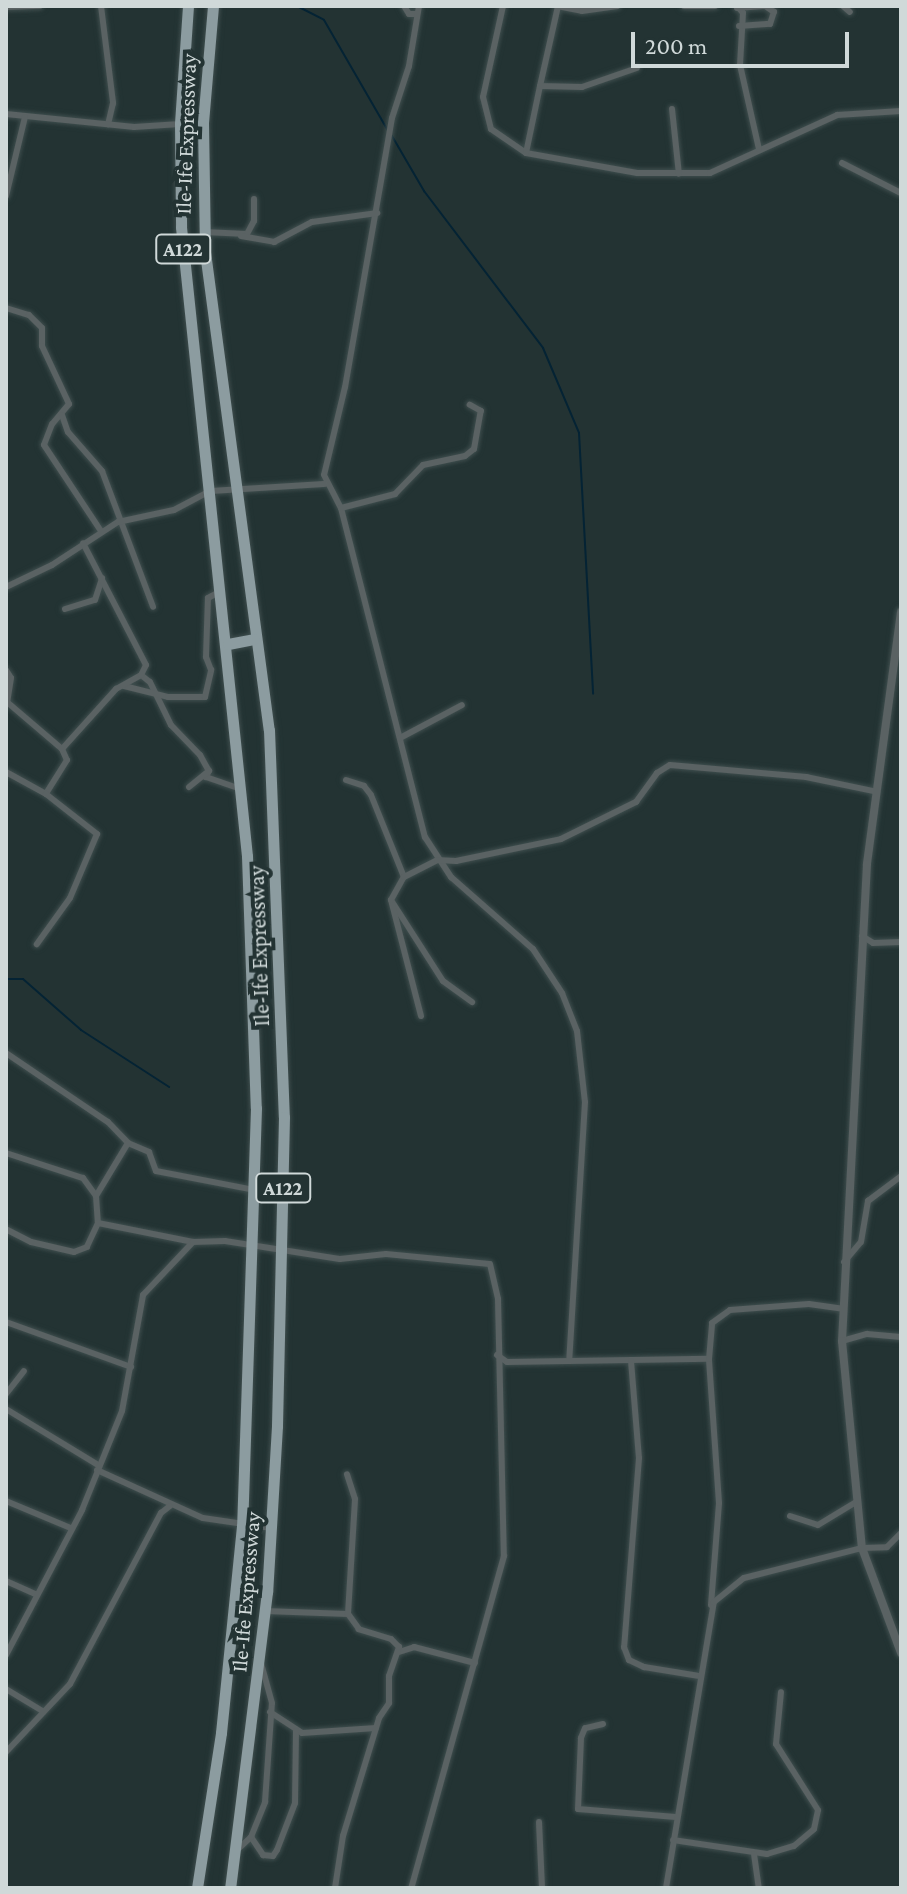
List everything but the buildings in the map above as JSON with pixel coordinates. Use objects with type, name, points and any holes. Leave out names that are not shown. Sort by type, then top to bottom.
[{"type":"highway","name":"Ile-Ife Expressway","points":[[188,6],[180,124],[181,227],[228,644],[254,978],[255,1245],[242,1526],[221,1733],[197,1888]]},
{"type":"highway","name":"Ile-Ife Expressway","points":[[213,6],[203,123],[204,229],[275,804],[283,1060],[282,1251],[271,1528],[261,1663],[230,1888]]},
{"type":"highway","points":[[181,227],[204,229]]},
{"type":"highway","points":[[228,644],[254,639]]},
{"type":"street","points":[[6,7],[40,6]]},
{"type":"street","points":[[101,6],[113,103],[108,124]]},
{"type":"street","points":[[404,6],[418,10],[325,484],[341,508],[425,837],[437,860],[533,949],[562,993],[577,1031],[585,1102],[569,1360]]},
{"type":"street","points":[[503,6],[483,97],[491,129],[526,153],[637,173],[710,173],[837,115],[901,111]]},
{"type":"street","points":[[526,153],[558,6],[582,11],[618,6]]},
{"type":"street","points":[[684,6],[715,6]]},
{"type":"street","points":[[736,7],[765,6],[774,12],[770,24],[739,26]]},
{"type":"street","points":[[843,6],[850,12]]},
{"type":"street","points":[[736,7],[743,13],[739,26],[740,65],[759,149]]},
{"type":"street","points":[[540,86],[582,87],[637,68]]},
{"type":"street","points":[[672,109],[679,174]]},
{"type":"street","points":[[6,114],[108,124],[180,124]]},
{"type":"street","points":[[6,196],[25,117]]},
{"type":"street","points":[[842,163],[901,193]]},
{"type":"street","points":[[241,236],[254,221],[254,199]]},
{"type":"street","points":[[204,229],[274,242],[312,222],[377,213]]},
{"type":"street","points":[[6,308],[39,321],[42,346],[69,404],[52,424],[44,445],[101,531]]},
{"type":"street","points":[[341,508],[395,494],[423,465],[465,456],[474,449],[481,411],[470,405]]},
{"type":"street","points":[[62,415],[68,432],[99,465],[118,522],[153,607]]},
{"type":"street","points":[[6,587],[118,522],[174,510],[210,491],[325,484]]},
{"type":"street","points":[[83,543],[144,658],[141,675]]},
{"type":"street","points":[[65,609],[95,600],[102,578]]},
{"type":"street","points":[[116,689],[201,698],[209,691],[207,606],[208,598],[221,591]]},
{"type":"street","points":[[901,612],[873,791],[862,936],[842,1341],[862,1548],[901,1653]]},
{"type":"street","points":[[6,670],[11,678],[6,696],[13,709],[62,749],[66,769],[46,794]]},
{"type":"street","points":[[62,749],[116,689],[141,675]]},
{"type":"street","points":[[141,675],[155,691],[171,725],[209,771],[210,780],[241,789]]},
{"type":"street","points":[[400,738],[462,705]]},
{"type":"street","points":[[421,1016],[391,900],[404,877],[437,860],[456,861],[561,839],[636,802],[657,773],[670,765],[806,777],[873,791]]},
{"type":"street","points":[[189,787],[209,771]]},
{"type":"street","points":[[6,772],[46,794],[97,839],[70,898],[37,944]]},
{"type":"street","points":[[346,780],[364,786],[371,795],[404,877]]},
{"type":"street","points":[[391,900],[443,981],[472,1002]]},
{"type":"street","points":[[862,936],[873,943],[901,942]]},
{"type":"street","points":[[6,1053],[108,1122],[128,1143],[149,1152],[156,1171],[255,1190]]},
{"type":"street","points":[[96,1196],[128,1143]]},
{"type":"street","points":[[6,1153],[83,1178],[96,1196],[98,1223],[87,1247],[74,1252],[31,1242],[6,1229]]},
{"type":"street","points":[[844,1262],[861,1242],[868,1201],[901,1176]]},
{"type":"street","points":[[98,1223],[193,1242],[255,1245],[282,1251],[490,1264],[497,1287],[504,1556],[411,1888]]},
{"type":"street","points":[[6,1655],[71,1528],[122,1411],[143,1295],[193,1242]]},
{"type":"street","points":[[666,1888],[708,1620],[719,1503],[709,1359],[712,1323],[730,1310],[809,1304],[843,1309]]},
{"type":"street","points":[[6,1322],[131,1367]]},
{"type":"street","points":[[842,1341],[867,1334],[901,1337]]},
{"type":"street","points":[[497,1355],[507,1362],[709,1359]]},
{"type":"street","points":[[631,1361],[639,1458],[624,1647],[629,1660],[644,1667],[699,1676]]},
{"type":"street","points":[[499,1370],[507,1362]]},
{"type":"street","points":[[6,1394],[24,1371]]},
{"type":"street","points":[[6,1409],[97,1468],[170,1506],[242,1526],[271,1528]]},
{"type":"street","points":[[335,1888],[343,1836],[376,1728],[389,1703],[389,1676],[399,1652],[397,1642],[359,1629],[348,1614],[355,1499],[347,1474]]},
{"type":"street","points":[[6,1501],[71,1528]]},
{"type":"street","points":[[790,1516],[818,1525],[856,1502]]},
{"type":"street","points":[[6,1752],[44,1712],[89,1655],[161,1513],[170,1506]]},
{"type":"street","points":[[708,1620],[714,1602],[744,1578],[862,1548],[887,1547],[900,1535]]},
{"type":"street","points":[[6,1581],[35,1594]]},
{"type":"street","points":[[265,1611],[348,1614]]},
{"type":"street","points":[[399,1652],[414,1647],[475,1663]]},
{"type":"street","points":[[235,1851],[251,1837],[265,1802],[270,1712],[269,1681],[261,1663]]},
{"type":"street","points":[[6,1689],[44,1712]]},
{"type":"street","points":[[673,1840],[754,1854],[794,1846],[818,1821],[818,1810],[776,1744],[781,1692]]},
{"type":"street","points":[[270,1712],[296,1731],[376,1728]]},
{"type":"street","points":[[269,1726],[282,1723]]},
{"type":"street","points":[[603,1724],[585,1728],[581,1738],[578,1809],[676,1817]]},
{"type":"street","points":[[251,1837],[263,1855],[273,1856],[295,1803],[296,1731]]},
{"type":"street","points":[[539,1822],[542,1888]]},
{"type":"street","points":[[754,1854],[759,1888]]},
{"type":"waterway","points":[[297,6],[324,20],[388,131]]},
{"type":"waterway","points":[[392,136],[424,191],[543,348],[579,433],[593,694]]},
{"type":"waterway","points":[[6,979],[23,979],[81,1030],[169,1087]]}]
